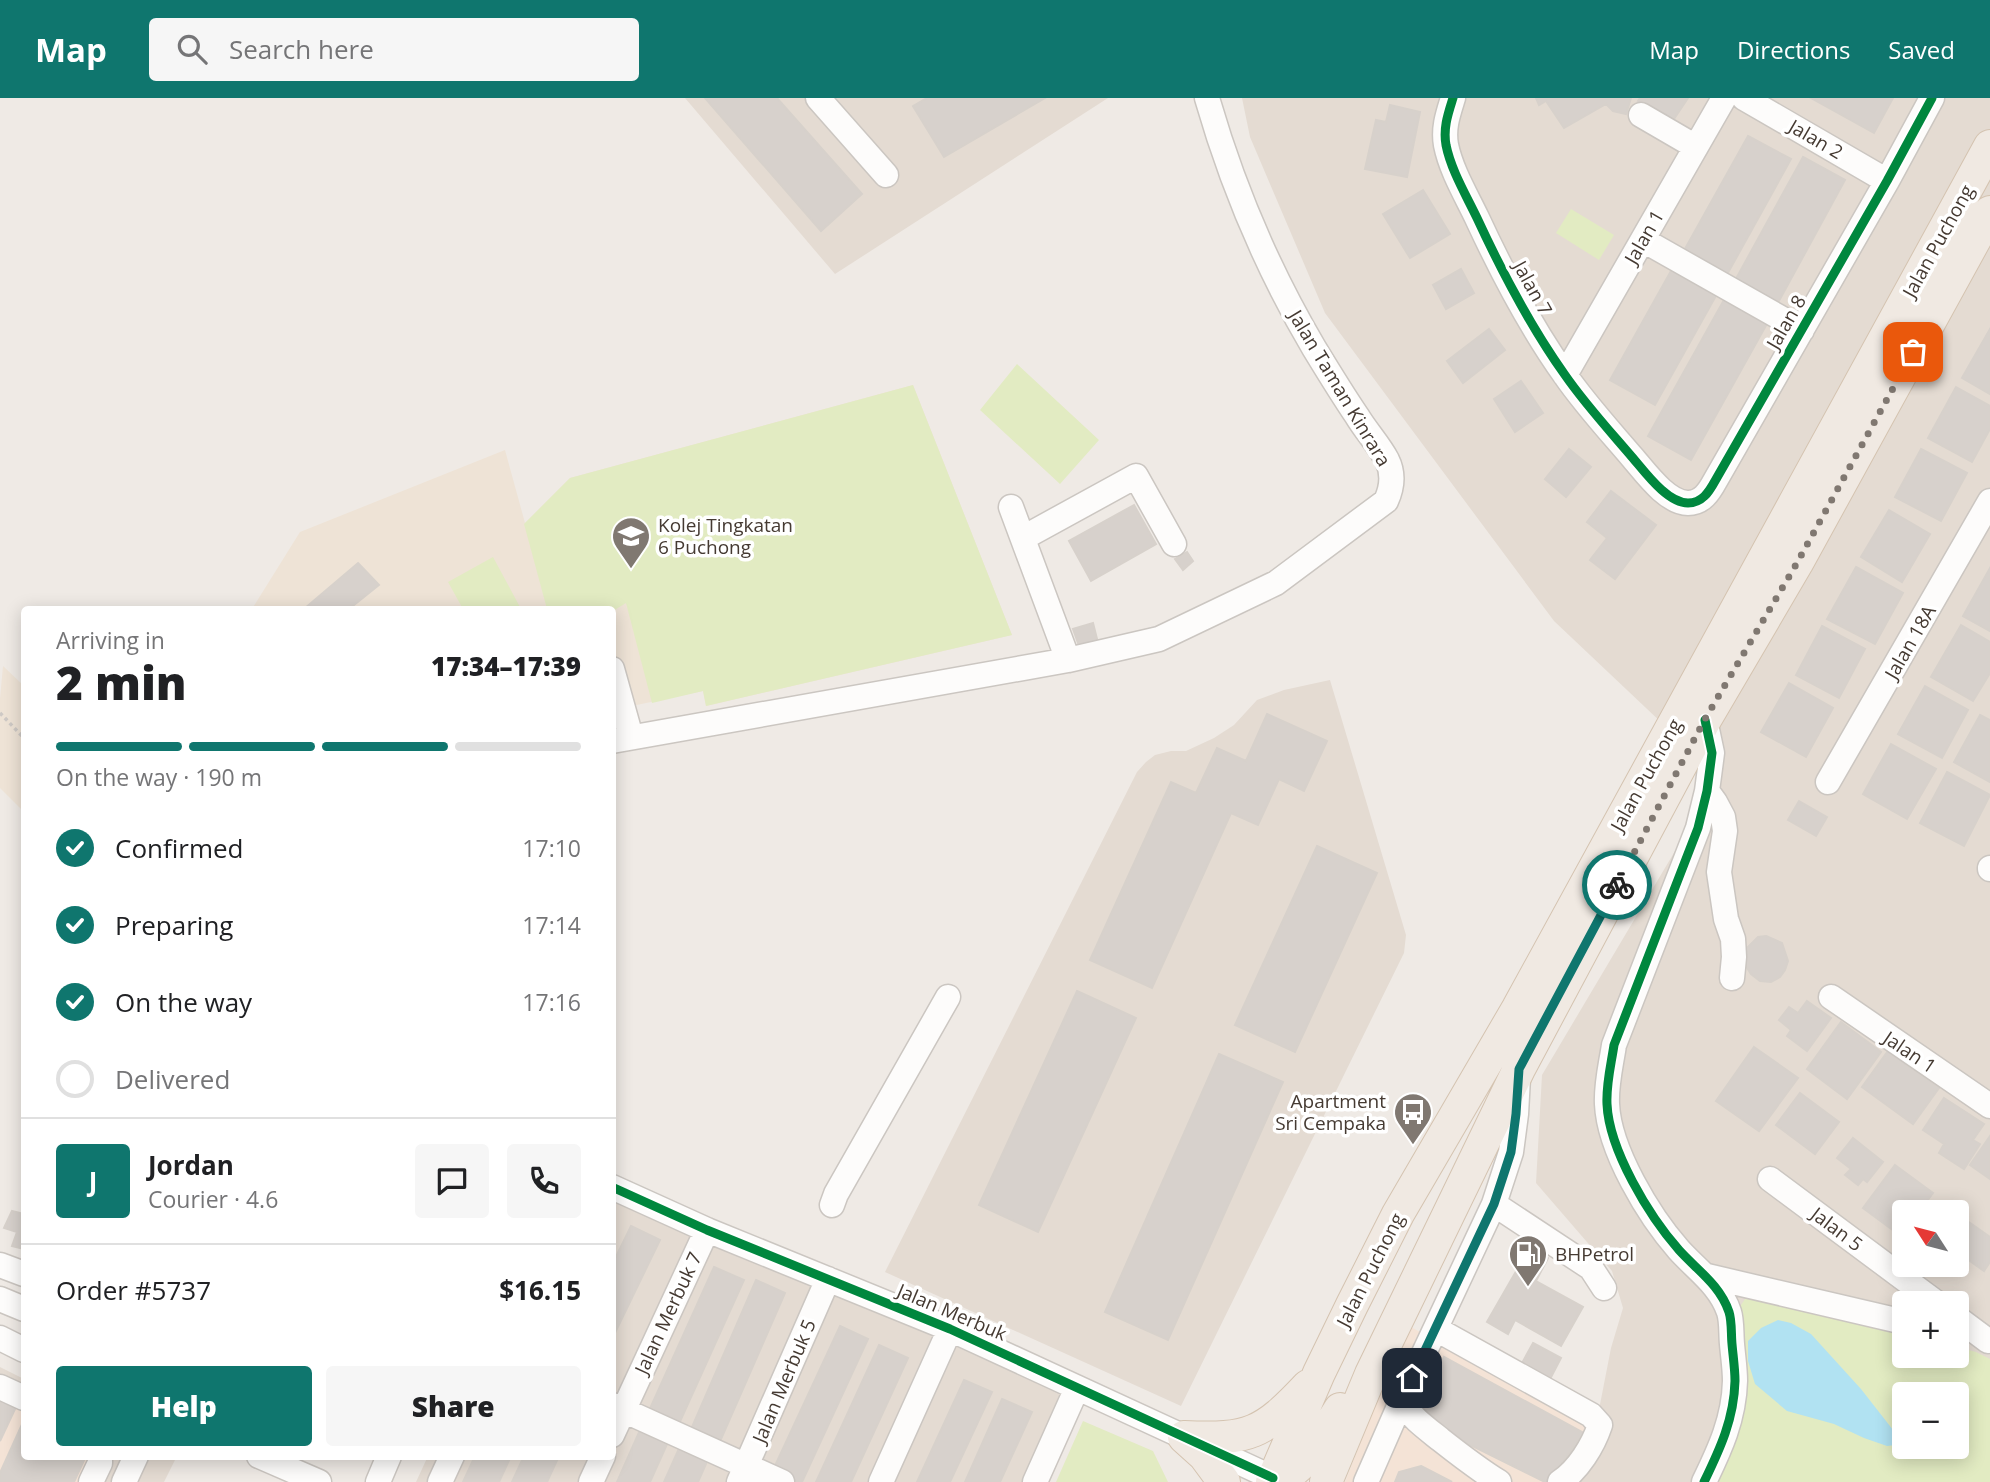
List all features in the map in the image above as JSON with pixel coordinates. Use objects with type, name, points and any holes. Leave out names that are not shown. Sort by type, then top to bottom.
[{"type":"main road","name":"Jalan Puchong","points":[[1273,1481],[1320,1373],[1398,1214],[1518,1008],[1990,146]]},
{"type":"main road","name":"Jalan Puchong","points":[[1326,1482],[1371,1374],[1519,1069],[1705,719],[1797,563],[1990,212]]},
{"type":"main road","points":[[1184,1437],[1225,1438],[1252,1433],[1290,1405],[1320,1373]]},
{"type":"main road","points":[[1273,1481],[1293,1471],[1311,1455],[1353,1389],[1371,1374]]},
{"type":"main road","points":[[1184,1437],[1204,1455],[1224,1482]]},
{"type":"street","points":[[818,98],[886,176]]},
{"type":"street","name":"Jalan Taman Kinrara","points":[[622,739],[1068,660],[1159,639],[1276,583],[1386,501],[1391,491],[1387,461],[1356,416],[1289,305],[1245,208],[1207,98]]},
{"type":"street","name":"Jalan 7","points":[[1453,98],[1446,122],[1446,144],[1453,168],[1490,247],[1524,312],[1565,375],[1644,471]]},
{"type":"street","name":"Jalan 1","points":[[1565,375],[1724,98]]},
{"type":"street","name":"Jalan 2","points":[[1744,98],[1887,181]]},
{"type":"street","name":"Jalan 8","points":[[1644,471],[1674,499],[1687,503],[1700,500],[1709,491],[1932,98]]},
{"type":"street","points":[[1641,115],[1696,146]]},
{"type":"street","points":[[1643,240],[1802,330]]},
{"type":"street","points":[[1023,538],[1136,476],[1174,544]]},
{"type":"street","name":"Jalan 18A","points":[[1828,782],[1990,500]]},
{"type":"street","points":[[1011,507],[1068,660]]},
{"type":"street","points":[[616,697],[622,739]]},
{"type":"street","points":[[1704,1482],[1724,1440],[1731,1411],[1735,1380],[1729,1312],[1707,1276],[1679,1250],[1644,1202],[1624,1165],[1607,1105],[1614,1045],[1698,828],[1707,792],[1712,753],[1705,719]]},
{"type":"street","points":[[1707,792],[1723,817],[1719,872],[1724,907],[1733,939],[1732,978]]},
{"type":"street","points":[[832,1205],[948,997]]},
{"type":"street","name":"Jalan 1","points":[[1831,997],[1990,1106]]},
{"type":"street","points":[[1366,1482],[1494,1204],[1511,1152],[1519,1069]]},
{"type":"street","name":"Jalan 5","points":[[1770,1180],[1920,1291]]},
{"type":"street","name":"Jalan Merbuk","points":[[616,1189],[707,1230],[950,1329],[1273,1481]]},
{"type":"street","points":[[1494,1204],[1591,1268],[1604,1289]]},
{"type":"street","name":"Jalan Merbuk 7","points":[[618,1408],[707,1230]]},
{"type":"street","points":[[0,1265],[21,1273]]},
{"type":"street","points":[[1707,1276],[1892,1319]]},
{"type":"street","name":"Jalan Merbuk 5","points":[[743,1474],[828,1279]]},
{"type":"street","points":[[1729,1312],[1738,1295],[1764,1291]]},
{"type":"street","points":[[0,1299],[21,1308]]},
{"type":"street","points":[[1969,1327],[1989,1342]]},
{"type":"street","points":[[881,1482],[950,1329]]},
{"type":"street","points":[[1436,1329],[1591,1415],[1600,1425],[1594,1441],[1567,1477],[1560,1482]]},
{"type":"street","points":[[1969,1337],[1989,1342]]},
{"type":"street","points":[[0,1338],[21,1348]]},
{"type":"street","points":[[0,1387],[21,1397]]},
{"type":"street","points":[[1035,1482],[1077,1388]]},
{"type":"street","points":[[1401,1402],[1408,1413],[1488,1479]]},
{"type":"street","points":[[618,1408],[743,1474],[782,1482]]},
{"type":"street","points":[[91,1482],[100,1460]]},
{"type":"street","points":[[124,1482],[134,1460]]},
{"type":"street","points":[[268,1460],[319,1482]]},
{"type":"street","points":[[378,1482],[388,1460]]},
{"type":"street","points":[[440,1482],[450,1460]]},
{"type":"street","points":[[590,1482],[601,1460]]},
{"type":"path","points":[[0,713],[21,735]]},
{"type":"shaded area","points":[[685,98],[1108,98],[835,274]]},
{"type":"shaded area","points":[[1242,98],[1990,98],[1990,1482],[1559,1482],[1596,1425],[1611,1348],[1623,1308],[1612,1271],[1536,1183],[1542,1075],[1719,777],[1554,621],[1325,313],[1250,137]]},
{"type":"shaded area","name":"Kolej Tingkatan 6 Puchong","points":[[913,385],[1012,635],[706,706],[703,691],[616,709],[616,606],[254,606],[300,532],[505,450],[525,523],[570,478]]},
{"type":"shaded area","points":[[3,666],[21,683],[21,809],[0,788],[0,699]]},
{"type":"shaded area","points":[[1330,680],[1406,935],[1404,953],[1181,1406],[885,1272],[1137,772],[1155,755],[1186,751],[1214,738],[1234,725],[1257,700],[1284,690]]},
{"type":"shaded area","points":[[616,1180],[1084,1395],[1044,1482],[416,1482],[426,1460],[616,1460]]},
{"type":"shaded area","points":[[1407,1325],[1596,1425],[1559,1482],[1345,1482]]},
{"type":"shaded area","points":[[0,1367],[21,1378],[21,1460],[175,1460],[164,1482],[0,1482]]},
{"type":"shaded area","points":[[0,1392],[21,1402],[21,1460],[92,1460],[85,1482],[0,1482]]},
{"type":"green space","points":[[1571,209],[1614,235],[1599,260],[1556,233]]},
{"type":"green space","points":[[1017,364],[1099,440],[1060,484],[980,410]]},
{"type":"green space","name":"Kolej Tingkatan 6 Puchong","points":[[913,385],[1012,635],[706,706],[703,691],[652,703],[626,603],[616,609],[616,606],[546,606],[524,524],[570,478]]},
{"type":"green space","points":[[493,557],[519,606],[461,606],[448,582]]},
{"type":"green space","points":[[1750,1298],[1892,1329],[1892,1368],[1969,1368],[1969,1350],[1990,1359],[1990,1482],[1716,1482],[1728,1461],[1743,1411],[1737,1311],[1745,1299]]},
{"type":"green space","points":[[1083,1421],[1153,1451],[1168,1482],[1056,1482]]},
{"type":"water","points":[[1778,1320],[1791,1323],[1811,1334],[1861,1389],[1892,1429],[1892,1445],[1864,1438],[1834,1424],[1787,1411],[1755,1384],[1748,1361],[1748,1341],[1761,1328]]},
{"type":"building","points":[[705,98],[777,98],[862,194],[821,231]]},
{"type":"building","points":[[927,98],[1045,98],[944,157],[913,106]]},
{"type":"building","points":[[1536,98],[1631,98],[1626,114],[1613,111],[1606,104],[1564,128],[1546,101],[1539,105]]},
{"type":"building","points":[[1640,98],[1688,98],[1672,122],[1638,101]]},
{"type":"building","points":[[1811,98],[1893,98],[1874,133]]},
{"type":"building","points":[[1390,105],[1420,112],[1407,177],[1365,169],[1376,120],[1386,122]]},
{"type":"building","points":[[1748,136],[1791,159],[1724,280],[1681,256]]},
{"type":"building","points":[[1803,157],[1845,180],[1774,310],[1732,286]]},
{"type":"building","points":[[1423,190],[1450,234],[1410,258],[1383,214]]},
{"type":"building","points":[[1461,269],[1474,293],[1446,309],[1433,285]]},
{"type":"building","points":[[1672,269],[1717,294],[1655,405],[1610,380]]},
{"type":"building","points":[[1725,298],[1768,322],[1691,460],[1648,436]]},
{"type":"building","points":[[1489,329],[1505,350],[1463,383],[1447,361]]},
{"type":"building","points":[[1990,329],[1990,394],[1962,378]]},
{"type":"building","points":[[1521,381],[1543,413],[1515,432],[1494,399]]},
{"type":"building","points":[[1956,387],[1990,406],[1990,429],[1972,462],[1928,438]]},
{"type":"building","points":[[1569,449],[1591,467],[1566,497],[1545,479]]},
{"type":"building","points":[[1921,449],[1967,473],[1941,521],[1895,497]]},
{"type":"building","points":[[1611,491],[1656,525],[1615,579],[1590,560],[1607,538],[1587,522]]},
{"type":"building","points":[[1134,505],[1156,544],[1091,581],[1069,541]]},
{"type":"building","points":[[1889,510],[1930,534],[1902,582],[1861,557]]},
{"type":"building","points":[[1187,552],[1193,561],[1183,570],[1175,559]]},
{"type":"building","points":[[358,563],[379,585],[353,606],[308,606]]},
{"type":"building","points":[[1856,567],[1903,593],[1875,644],[1827,619]]},
{"type":"building","points":[[1990,568],[1990,631],[1963,616]]},
{"type":"building","points":[[1093,623],[1098,643],[1079,646],[1073,629]]},
{"type":"building","points":[[1961,625],[1990,642],[1990,673],[1973,701],[1931,677]]},
{"type":"building","points":[[1822,626],[1865,649],[1839,698],[1796,675]]},
{"type":"building","points":[[1789,683],[1833,708],[1806,757],[1761,732]]},
{"type":"building","points":[[1925,686],[1968,710],[1942,758],[1898,734]]},
{"type":"building","points":[[1267,714],[1327,741],[1304,791],[1279,779],[1258,825],[1231,813],[1152,988],[1090,960],[1171,782],[1196,793],[1217,748],[1246,761]]},
{"type":"building","points":[[1980,715],[1990,720],[1990,782],[1954,762]]},
{"type":"building","points":[[1891,744],[1936,769],[1907,819],[1863,794]]},
{"type":"building","points":[[1947,772],[1990,795],[1964,846],[1920,823]]},
{"type":"building","points":[[1799,801],[1827,817],[1816,836],[1788,820]]},
{"type":"building","points":[[1317,846],[1377,873],[1295,1052],[1235,1025]]},
{"type":"building","points":[[1766,936],[1782,943],[1788,961],[1780,977],[1771,982],[1760,981],[1751,974],[1744,958],[1745,950],[1758,937]]},
{"type":"building","points":[[1077,991],[1136,1018],[1038,1232],[979,1205]]},
{"type":"building","points":[[1807,1001],[1831,1018],[1807,1051],[1787,1036],[1791,1030],[1779,1020],[1789,1007],[1798,1013]]},
{"type":"building","points":[[1841,1022],[1881,1052],[1847,1099],[1807,1069]]},
{"type":"building","points":[[1754,1047],[1798,1078],[1759,1131],[1716,1101]]},
{"type":"building","points":[[1888,1051],[1939,1088],[1913,1124],[1862,1087]]},
{"type":"building","points":[[1219,1054],[1283,1082],[1168,1340],[1105,1312]]},
{"type":"building","points":[[1800,1093],[1839,1122],[1815,1154],[1776,1125]]},
{"type":"building","points":[[1944,1098],[1984,1124],[1973,1140],[1980,1144],[1964,1169],[1939,1153],[1944,1144],[1923,1130]]},
{"type":"building","points":[[1990,1136],[1990,1179],[1970,1165]]},
{"type":"building","points":[[1853,1138],[1883,1162],[1867,1182],[1863,1179],[1858,1185],[1845,1175],[1851,1169],[1837,1158]]},
{"type":"building","points":[[1895,1165],[1933,1193],[1928,1200],[1892,1200],[1892,1229],[1863,1208]]},
{"type":"building","points":[[12,1211],[21,1213],[21,1248],[12,1246],[17,1232],[4,1228]]},
{"type":"building","points":[[1969,1222],[1990,1237],[1990,1262],[1984,1271],[1969,1260]]},
{"type":"building","points":[[631,1226],[660,1240],[616,1331],[616,1257]]},
{"type":"building","points":[[1530,1247],[1548,1258],[1536,1281],[1583,1307],[1561,1346],[1515,1320],[1508,1334],[1487,1322]]},
{"type":"building","points":[[714,1267],[744,1280],[678,1426],[648,1413]]},
{"type":"building","points":[[756,1280],[785,1293],[718,1446],[689,1434]]},
{"type":"building","points":[[840,1326],[868,1339],[802,1482],[798,1482],[773,1470]]},
{"type":"building","points":[[1533,1343],[1561,1358],[1550,1379],[1522,1363]]},
{"type":"building","points":[[879,1345],[908,1358],[851,1482],[816,1482]]},
{"type":"building","points":[[1444,1357],[1584,1433],[1549,1482],[1428,1424],[1423,1400]]},
{"type":"building","points":[[964,1380],[992,1392],[950,1482],[917,1482]]},
{"type":"building","points":[[0,1399],[16,1407],[0,1441]]},
{"type":"building","points":[[1002,1399],[1032,1412],[1000,1482],[965,1482]]},
{"type":"building","points":[[21,1427],[21,1460],[84,1460],[74,1482],[0,1482],[0,1473]]},
{"type":"building","points":[[640,1430],[668,1442],[650,1482],[617,1482]]},
{"type":"building","points":[[681,1444],[709,1457],[698,1482],[664,1482]]},
{"type":"building","points":[[473,1460],[509,1460],[499,1482],[463,1482]]},
{"type":"building","points":[[522,1460],[557,1460],[547,1482],[512,1482]]},
{"type":"building","points":[[1421,1466],[1452,1482],[1395,1482],[1399,1472]]},
{"type":"cycle path","points":[[1453,98],[1445,133],[1451,164],[1528,318],[1573,386],[1643,471],[1672,498],[1688,503],[1701,499],[1713,485],[1932,98]]},
{"type":"cycle path","points":[[1704,1482],[1721,1446],[1732,1408],[1735,1376],[1730,1316],[1720,1294],[1667,1236],[1633,1182],[1609,1122],[1607,1097],[1614,1045],[1698,828],[1712,753],[1705,720]]},
{"type":"cycle path","points":[[616,1189],[707,1230],[950,1329],[1273,1478]]},
{"type":"way so far","points":[[1617,885],[1705,719],[1797,563],[1913,352]]},
{"type":"place","name":"Kolej Tingkatan 6 Puchong","points":[[631,570]]},
{"type":"place","name":"Apartment Sri Cempaka","points":[[1413,1146]]},
{"type":"place","name":"BHPetrol","points":[[1528,1288]]},
{"type":"route","points":[[1412,1378],[1494,1204],[1511,1152],[1519,1069],[1617,885]]}]
